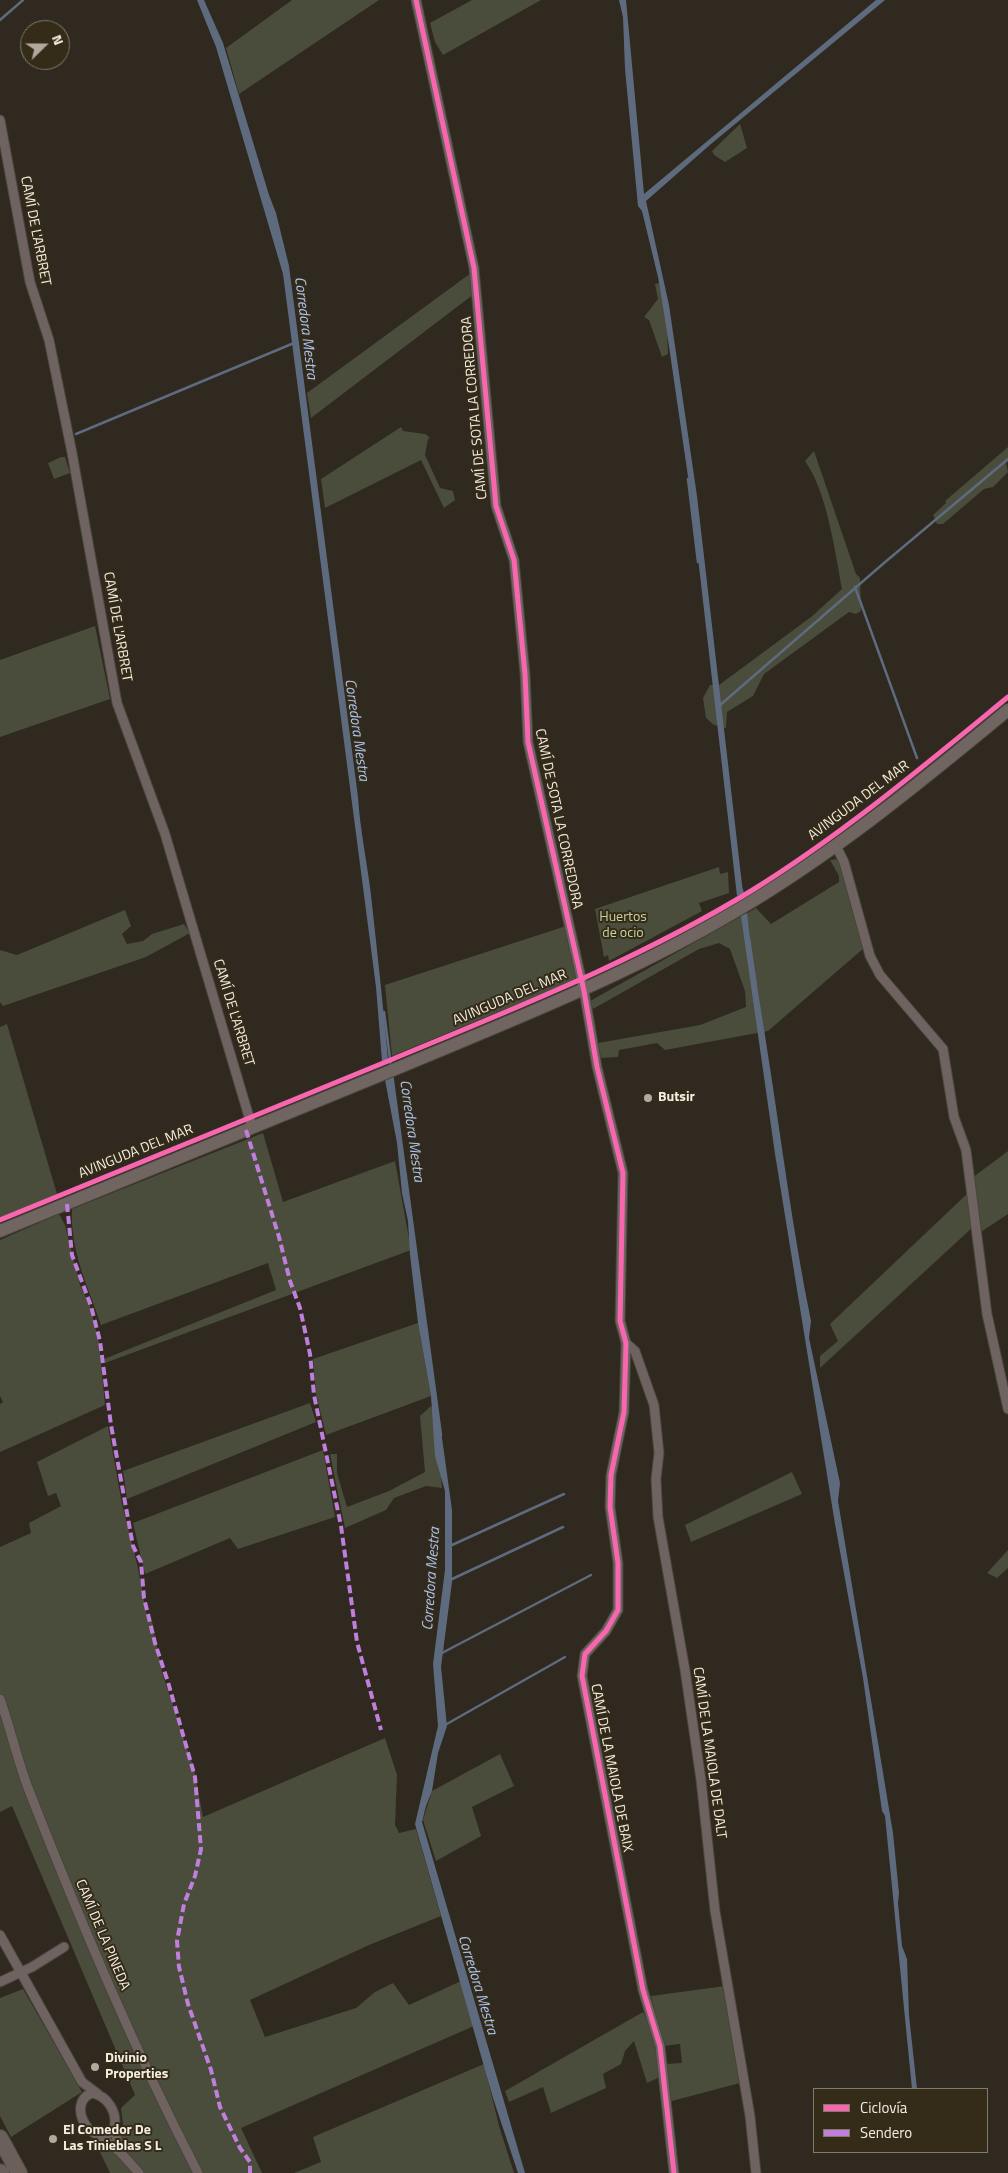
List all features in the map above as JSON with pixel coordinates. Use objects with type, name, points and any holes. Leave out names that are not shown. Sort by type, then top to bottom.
[{"type":"highway","points":[[0,2138],[19,2173]]},
{"type":"street","name":"CAMÍ DE SOTA LA CORREDORA","points":[[416,0],[474,268],[496,506],[514,560],[525,674],[528,742],[584,991]]},
{"type":"street","name":"CAMÍ DE L'ARBRET","points":[[0,120],[30,282],[49,340],[72,453],[117,703],[165,834],[252,1128]]},
{"type":"street","name":"AVINGUDA DEL MAR","points":[[0,1231],[584,991],[684,940],[750,903],[836,846],[902,797],[1008,710]]},
{"type":"street","points":[[836,846],[844,862],[870,956],[880,975],[943,1049],[954,1117],[966,1150],[987,1314],[1008,1409]]},
{"type":"street","name":"CAMÍ DE LA MAIOLA DE BAIX","points":[[584,991],[596,1067],[624,1173],[620,1321],[626,1343],[624,1412],[611,1476],[610,1507],[618,1563],[618,1610],[606,1631],[585,1654],[582,1676],[643,1990],[660,2046],[674,2173]]},
{"type":"street","name":"CAMÍ DE LA MAIOLA DE DALT","points":[[626,1343],[635,1351],[654,1405],[659,1453],[656,1479],[658,1517],[685,1670],[715,1911],[750,2116],[756,2173]]},
{"type":"street","name":"CAMÍ DE LA PINEDA","points":[[0,1699],[30,1793],[82,1926],[129,2031],[198,2173]]},
{"type":"street","points":[[0,1935],[84,2085],[98,2094],[113,2109],[116,2122],[114,2128],[111,2132],[100,2136]]},
{"type":"street","points":[[0,1982],[64,1947]]},
{"type":"street","points":[[76,2071],[82,2102]]},
{"type":"street","points":[[98,2094],[87,2095],[82,2102],[80,2107],[84,2122],[92,2132],[120,2152],[139,2173]]},
{"type":"street","points":[[114,2128],[120,2152]]},
{"type":"green space","points":[[292,0],[379,0],[239,94],[226,48]]},
{"type":"green space","points":[[472,0],[541,0],[443,55],[435,42],[430,23]]},
{"type":"green space","points":[[740,124],[747,148],[725,162],[714,155],[712,151]]},
{"type":"green space","points":[[471,273],[474,294],[311,418],[307,393]]},
{"type":"green space","points":[[659,283],[667,323],[668,354],[662,357],[649,320],[644,317],[658,299],[655,284]]},
{"type":"green space","points":[[401,427],[403,431],[425,434],[430,438],[428,439],[425,455],[440,488],[453,491],[455,500],[444,508],[421,460],[325,508],[321,479]]},
{"type":"green space","points":[[1008,447],[1008,461],[1006,463],[1008,472],[993,487],[984,489],[943,524],[937,524],[933,515],[946,503],[945,501]]},
{"type":"green space","points":[[814,451],[856,574],[860,578],[861,611],[856,614],[849,612],[764,674],[753,696],[727,712],[726,728],[714,725],[706,718],[703,698],[710,685],[719,685],[811,617],[842,589],[825,505],[813,474],[805,461]]},
{"type":"green space","points":[[65,457],[70,473],[54,479],[48,463]]},
{"type":"green space","points":[[95,626],[110,699],[0,737],[0,660]]},
{"type":"green space","points":[[839,859],[864,948],[768,1031],[665,1050],[657,1043],[619,1050],[618,1057],[601,1058],[598,1043],[700,1025],[746,1007],[745,991],[730,949],[719,943],[699,949],[593,1009],[590,1001],[756,908],[771,924],[839,882],[839,876],[830,860]]},
{"type":"green space","name":"Huertos de ocio","points":[[719,867],[720,874],[728,872],[729,893],[699,903],[702,911],[609,961],[608,955],[604,957],[595,909]]},
{"type":"green space","points":[[125,910],[131,926],[122,934],[127,944],[143,941],[152,934],[184,924],[190,933],[146,957],[3,1006],[0,1002],[0,950],[17,955]]},
{"type":"green space","points":[[566,926],[578,979],[392,1056],[385,985]]},
{"type":"green space","points":[[7,1024],[57,1194],[0,1218],[0,1027]]},
{"type":"green space","points":[[263,1133],[283,1202],[395,1161],[411,1250],[105,1363],[104,1359],[276,1290],[268,1263],[101,1325],[77,1254],[72,1225],[72,1209]]},
{"type":"green space","points":[[1008,1151],[1008,1214],[981,1232],[972,1178]]},
{"type":"green space","points":[[969,1192],[973,1227],[820,1368],[820,1356],[838,1341],[830,1324]]},
{"type":"green space","points":[[59,1214],[65,1225],[80,1285],[90,1306],[99,1343],[105,1405],[0,1452],[0,1404],[3,1402],[0,1396],[0,1240]]},
{"type":"green space","points":[[418,1323],[431,1396],[326,1435],[316,1394],[313,1359]]},
{"type":"green space","points":[[310,1403],[316,1422],[127,1499],[123,1471]]},
{"type":"green space","points":[[431,1406],[437,1424],[442,1488],[426,1486],[394,1498],[386,1510],[345,1528],[330,1454],[337,1454],[337,1473],[347,1507],[389,1491],[425,1472],[420,1416]]},
{"type":"green space","points":[[108,1426],[122,1504],[138,1568],[148,1622],[152,1621],[162,1672],[194,1769],[203,1817],[385,1738],[397,1775],[395,1825],[399,1833],[416,1829],[441,1916],[369,1945],[250,2000],[265,2037],[356,2008],[375,1992],[393,1983],[409,2005],[461,1981],[474,2026],[241,2128],[262,2173],[110,2173],[100,2152],[124,2133],[121,2108],[135,2095],[12,1806],[0,1812],[0,1547],[31,1533],[29,1523],[61,1506],[56,1493],[48,1496],[37,1462]]},
{"type":"green space","points":[[323,1450],[335,1517],[238,1549],[230,1538],[145,1574],[133,1523]]},
{"type":"green space","points":[[792,1472],[802,1494],[691,1542],[685,1525]]},
{"type":"green space","points":[[1008,1550],[1008,1568],[997,1578],[987,1573]]},
{"type":"green space","points":[[500,1754],[514,1786],[472,1807],[481,1836],[436,1861],[423,1820],[432,1791]]},
{"type":"green space","points":[[725,1986],[740,2083],[668,2102],[664,2064],[682,2063],[680,2044],[663,2046],[651,1996]]},
{"type":"green space","points":[[23,1989],[82,2092],[11,2137],[0,2116],[0,1998]]},
{"type":"green space","points":[[643,2012],[657,2036],[660,2077],[647,2083],[634,2041],[625,2051],[621,2064],[603,2074],[606,2088],[551,2113],[543,2087],[509,2102],[505,2091]]},
{"type":"green space","points":[[484,2064],[499,2126],[514,2173],[294,2173],[321,2162],[313,2137]]},
{"type":"water","points":[[197,0],[204,0],[223,43],[276,213],[289,266],[371,895],[388,1059],[382,1061],[376,987],[283,274],[216,47]]},
{"type":"water","points":[[619,0],[626,0],[644,194],[876,0],[885,0],[711,144],[646,201],[669,305],[697,496],[743,893],[737,896],[691,497],[658,277],[642,211],[638,206],[625,69],[623,17]]},
{"type":"water","points":[[747,913],[793,1222],[811,1321],[809,1338],[840,1483],[838,1501],[893,1833],[902,1946],[907,1959],[909,2015],[917,2088],[912,2088],[885,1816],[882,1811],[863,1678],[835,1524],[775,1154],[741,916]]},
{"type":"water","points":[[392,1077],[452,1510],[452,1582],[441,1667],[447,1726],[438,1753],[432,1791],[422,1822],[525,2173],[518,2173],[493,2098],[415,1824],[438,1726],[433,1664],[445,1570],[445,1491],[435,1456],[431,1396],[418,1323],[408,1221],[402,1193],[397,1143],[385,1080]]},
{"type":"waterway","points":[[0,20],[23,0]]},
{"type":"waterway","points":[[76,434],[294,343]]},
{"type":"waterway","points":[[719,706],[884,563],[1008,459]]},
{"type":"waterway","points":[[688,479],[698,562]]},
{"type":"waterway","points":[[855,587],[917,758]]},
{"type":"waterway","points":[[742,890],[744,902]]},
{"type":"waterway","points":[[749,939],[756,986]]},
{"type":"waterway","name":"Corredora Mestra","points":[[384,1012],[391,1066]]},
{"type":"waterway","name":"Corredora Mestra","points":[[392,1074],[441,1435]]},
{"type":"waterway","points":[[452,1545],[564,1494]]},
{"type":"waterway","points":[[450,1580],[563,1527]]},
{"type":"waterway","points":[[440,1654],[591,1575]]},
{"type":"waterway","points":[[445,1725],[565,1657]]},
{"type":"marked path","points":[[246,1130],[279,1237],[290,1281],[300,1308],[310,1354],[314,1395],[341,1526],[357,1642],[381,1730]]},
{"type":"marked path","points":[[67,1204],[72,1255],[91,1306],[100,1341],[111,1425],[133,1546],[141,1562],[144,1598],[155,1643],[195,1777],[201,1849],[195,1876],[184,1904],[177,1941],[179,1967],[188,2004],[211,2070],[220,2107],[240,2148],[250,2162],[250,2173]]},
{"type":"cycle path","points":[[416,0],[474,268],[496,506],[514,560],[525,674],[528,742],[584,991],[597,1067],[623,1173],[620,1321],[626,1343],[624,1412],[611,1475],[610,1507],[618,1563],[618,1610],[606,1631],[585,1654],[582,1676],[643,1990],[660,2046],[674,2173]]},
{"type":"cycle path","points":[[0,1220],[485,1021],[575,982],[665,939],[751,891],[818,846],[883,798],[1008,697]]},
{"type":"place","name":"Butsir","points":[[648,1098]]},
{"type":"place","name":"Divinio Properties","points":[[95,2067]]},
{"type":"place","name":"El Comedor De Las Tinieblas S L","points":[[53,2139]]}]
